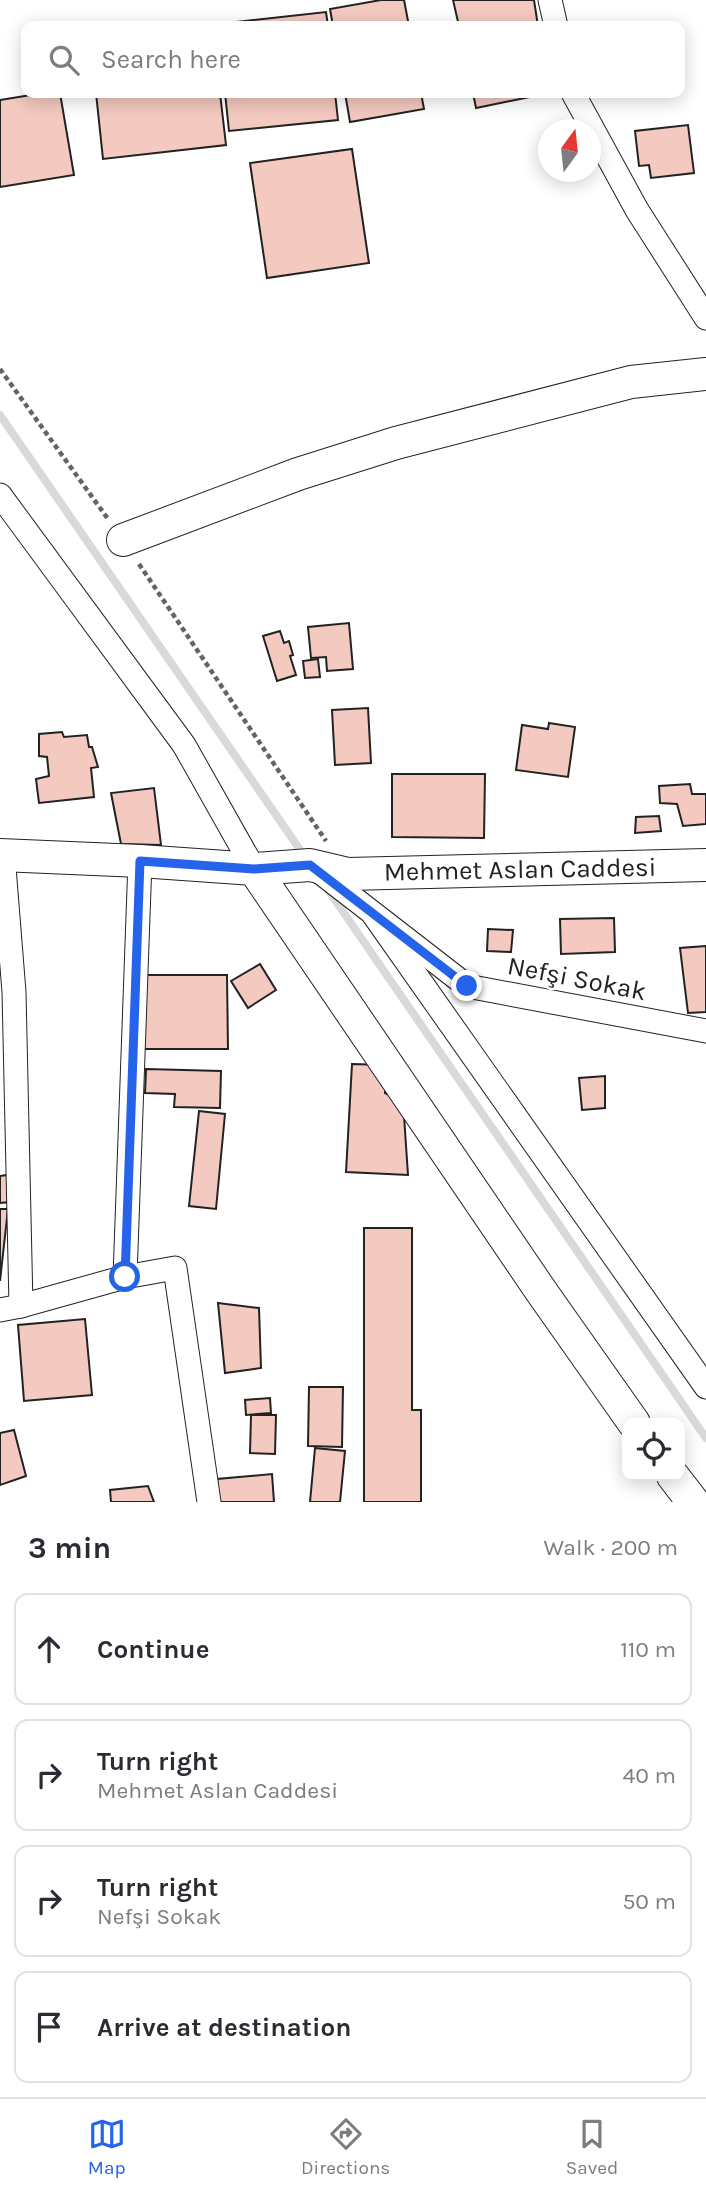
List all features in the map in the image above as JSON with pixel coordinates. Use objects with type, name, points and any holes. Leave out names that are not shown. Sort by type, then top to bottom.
[{"type":"street","points":[[550,0],[555,21]]},
{"type":"street","points":[[576,98],[637,210],[706,318]]},
{"type":"street","points":[[123,541],[298,474],[396,443],[631,382],[706,374]]},
{"type":"street","points":[[0,495],[184,745],[254,869],[533,1280],[630,1418]]},
{"type":"street","points":[[2,855],[14,992],[10,1308],[125,1277],[175,1268],[209,1502]]},
{"type":"street","name":"Mehmet Aslan Caddesi","points":[[2,855],[254,869],[310,865],[348,874],[706,865]]},
{"type":"street","points":[[125,1277],[140,861]]},
{"type":"street","name":"Nefşi Sokak","points":[[310,865],[467,986],[706,1031]]},
{"type":"street","points":[[373,914],[706,1387]]},
{"type":"street","points":[[677,1481],[693,1502]]},
{"type":"path","points":[[0,369],[123,541],[348,874]]},
{"type":"building","points":[[381,0],[404,0],[408,21],[332,21],[330,9]]},
{"type":"building","points":[[453,0],[534,0],[537,21],[458,21]]},
{"type":"building","points":[[326,12],[327,21],[244,21]]},
{"type":"building","points":[[21,97],[61,98],[74,175],[0,187],[0,100]]},
{"type":"building","points":[[97,98],[221,98],[226,145],[103,159]]},
{"type":"building","points":[[226,98],[336,98],[338,120],[229,131]]},
{"type":"building","points":[[346,98],[422,98],[424,109],[350,122]]},
{"type":"building","points":[[474,98],[525,98],[476,108]]},
{"type":"building","points":[[688,125],[694,173],[651,178],[649,165],[639,166],[635,131]]},
{"type":"building","points":[[352,149],[369,263],[267,278],[250,163]]},
{"type":"building","points":[[349,623],[353,669],[327,671],[326,657],[311,658],[308,627]]},
{"type":"building","points":[[280,631],[284,643],[289,641],[296,675],[277,681],[263,636]]},
{"type":"building","points":[[318,659],[320,677],[305,678],[303,661]]},
{"type":"building","points":[[368,708],[371,763],[335,765],[332,710]]},
{"type":"building","points":[[549,723],[575,727],[568,777],[516,770],[522,725],[548,729]]},
{"type":"building","points":[[62,732],[64,737],[87,735],[98,767],[91,768],[94,797],[39,803],[36,779],[49,776],[47,757],[39,756],[39,734]]},
{"type":"building","points":[[392,774],[485,774],[484,838],[392,837]]},
{"type":"building","points":[[690,784],[692,794],[706,794],[706,824],[683,826],[677,804],[660,803],[659,786]]},
{"type":"building","points":[[154,788],[161,845],[121,844],[111,793]]},
{"type":"building","points":[[659,816],[661,831],[635,833],[636,817]]},
{"type":"building","points":[[614,918],[615,952],[561,954],[560,919]]},
{"type":"building","points":[[488,929],[513,930],[511,952],[487,951]]},
{"type":"building","points":[[706,946],[706,1012],[688,1013],[680,948]]},
{"type":"building","points":[[260,964],[276,990],[248,1008],[231,981]]},
{"type":"building","points":[[142,975],[227,975],[228,1049],[143,1049]]},
{"type":"building","points":[[352,1064],[386,1065],[385,1093],[403,1101],[408,1175],[346,1172]]},
{"type":"building","points":[[146,1069],[221,1071],[220,1108],[174,1107],[175,1094],[145,1093]]},
{"type":"building","points":[[605,1076],[605,1108],[582,1110],[579,1078]]},
{"type":"building","points":[[199,1111],[225,1114],[216,1209],[189,1206]]},
{"type":"building","points":[[7,1175],[10,1202],[0,1203],[0,1176]]},
{"type":"building","points":[[0,1209],[8,1209],[0,1281]]},
{"type":"building","points":[[364,1228],[412,1228],[412,1410],[421,1410],[421,1502],[364,1502]]},
{"type":"building","points":[[218,1303],[259,1308],[261,1368],[225,1373]]},
{"type":"building","points":[[85,1319],[92,1395],[24,1401],[18,1325]]},
{"type":"building","points":[[309,1387],[343,1387],[342,1447],[308,1446]]},
{"type":"building","points":[[270,1398],[271,1413],[246,1415],[245,1400]]},
{"type":"building","points":[[251,1415],[276,1415],[275,1454],[250,1453]]},
{"type":"building","points":[[14,1430],[26,1476],[0,1485],[0,1433]]},
{"type":"building","points":[[315,1448],[345,1451],[340,1502],[310,1502]]},
{"type":"building","points":[[272,1474],[274,1502],[219,1502],[217,1479]]},
{"type":"building","points":[[148,1486],[154,1502],[111,1502],[110,1490]]},
{"type":"waterway","points":[[0,415],[305,857]]},
{"type":"waterway","points":[[326,887],[706,1438]]},
{"type":"route","points":[[125,1277],[140,861],[254,869],[310,865],[467,986]]}]
